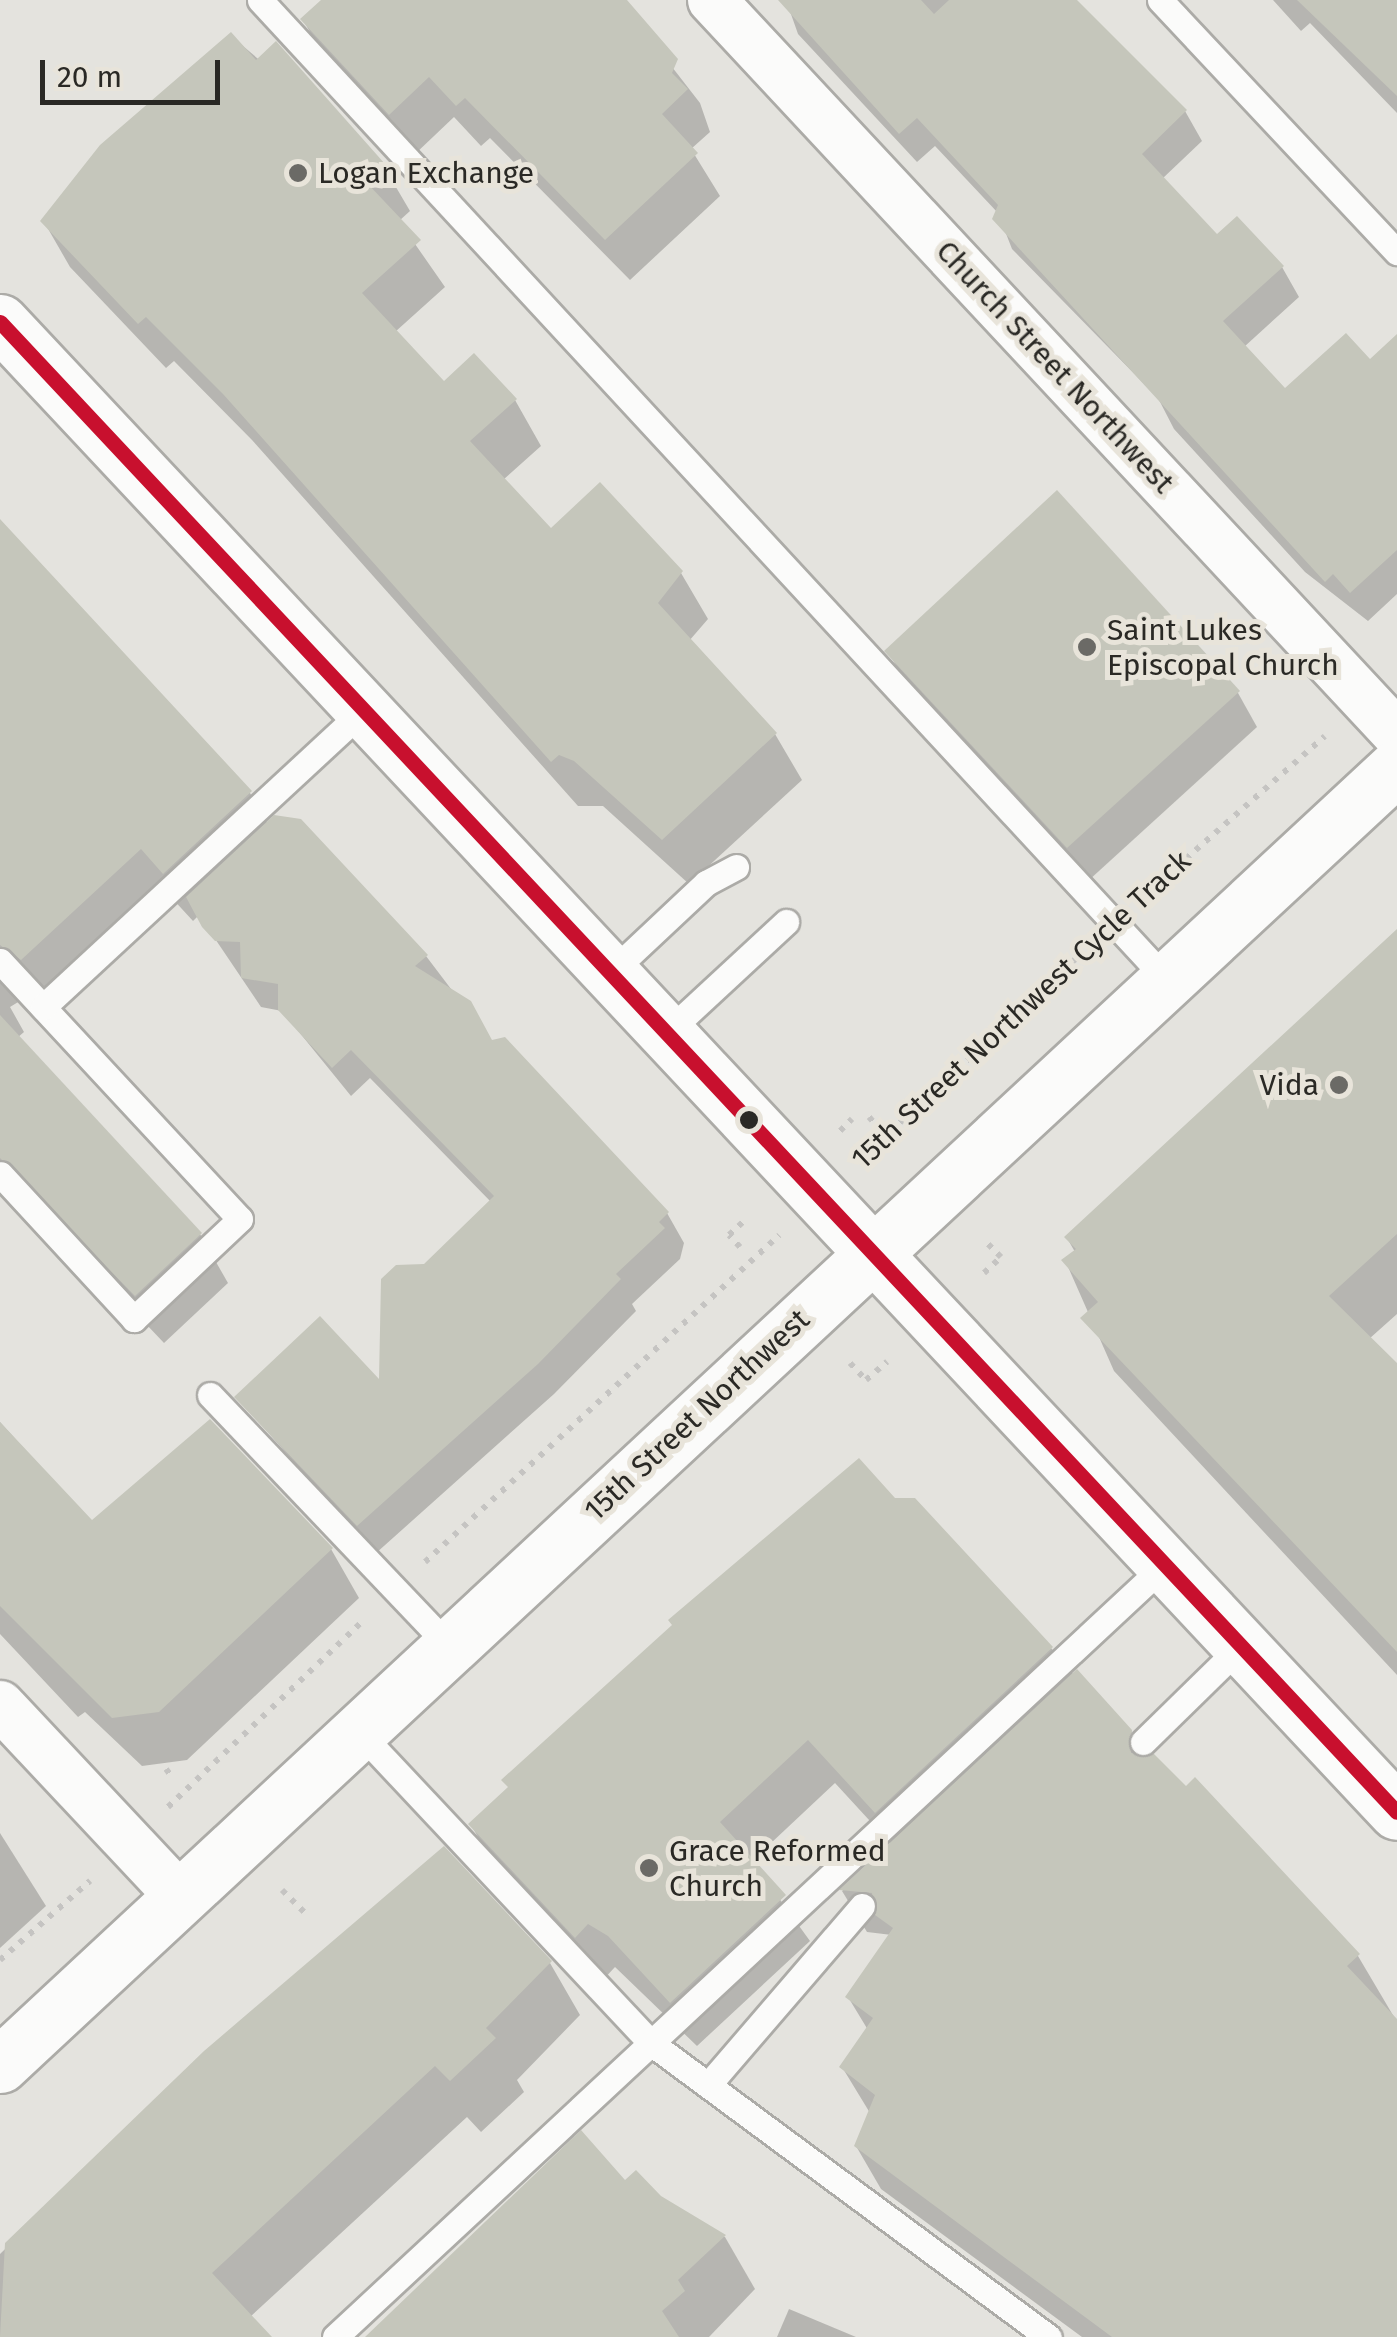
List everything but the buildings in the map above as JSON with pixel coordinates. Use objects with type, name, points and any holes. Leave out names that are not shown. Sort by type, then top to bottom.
[{"type":"main road","points":[[0,322],[663,1036],[872,1252],[1397,1812]]},
{"type":"main road","name":"15th Street Northwest","points":[[0,2065],[1397,767]]},
{"type":"street","name":"Church Street Northwest","points":[[712,0],[1397,734]]},
{"type":"street","points":[[0,1705],[180,1896]]},
{"type":"lane","points":[[260,0],[1118,920],[1166,979]]},
{"type":"lane","points":[[1160,0],[1397,252]]},
{"type":"lane","points":[[43,1007],[362,712]]},
{"type":"lane","points":[[607,976],[706,883],[736,867]]},
{"type":"lane","points":[[663,1036],[786,922]]},
{"type":"lane","points":[[0,960],[240,1218],[134,1319],[0,1174]]},
{"type":"lane","points":[[210,1395],[449,1646]]},
{"type":"lane","points":[[334,2337],[1166,1564]]},
{"type":"lane","points":[[1143,1742],[1242,1646]]},
{"type":"lane","points":[[358,1731],[651,2043],[1050,2337]]},
{"type":"lane","points":[[708,2085],[862,1906]]},
{"type":"path","name":"15th Street Northwest Cycle Track","points":[[430,1557],[1118,920],[1365,700]]},
{"type":"path","points":[[869,1116],[877,1126]]},
{"type":"path","points":[[840,1131],[852,1119]]},
{"type":"path","points":[[740,1247],[729,1235],[744,1221]]},
{"type":"path","points":[[984,1273],[1001,1257],[986,1242]]},
{"type":"path","points":[[850,1363],[866,1380],[887,1362]]},
{"type":"path","points":[[0,1960],[130,1844],[366,1618]]},
{"type":"path","points":[[166,1769],[172,1777]]},
{"type":"path","points":[[282,1890],[308,1916]]},
{"type":"transit line","points":[[0,322],[1397,1812]]},
{"type":"place","name":"Logan Exchange","points":[[298,173]]},
{"type":"place","name":"Saint Lukes Episcopal Church","points":[[1087,647]]},
{"type":"place","name":"Vida","points":[[1339,1085]]},
{"type":"place","name":"Grace Reformed Church","points":[[649,1868]]}]
